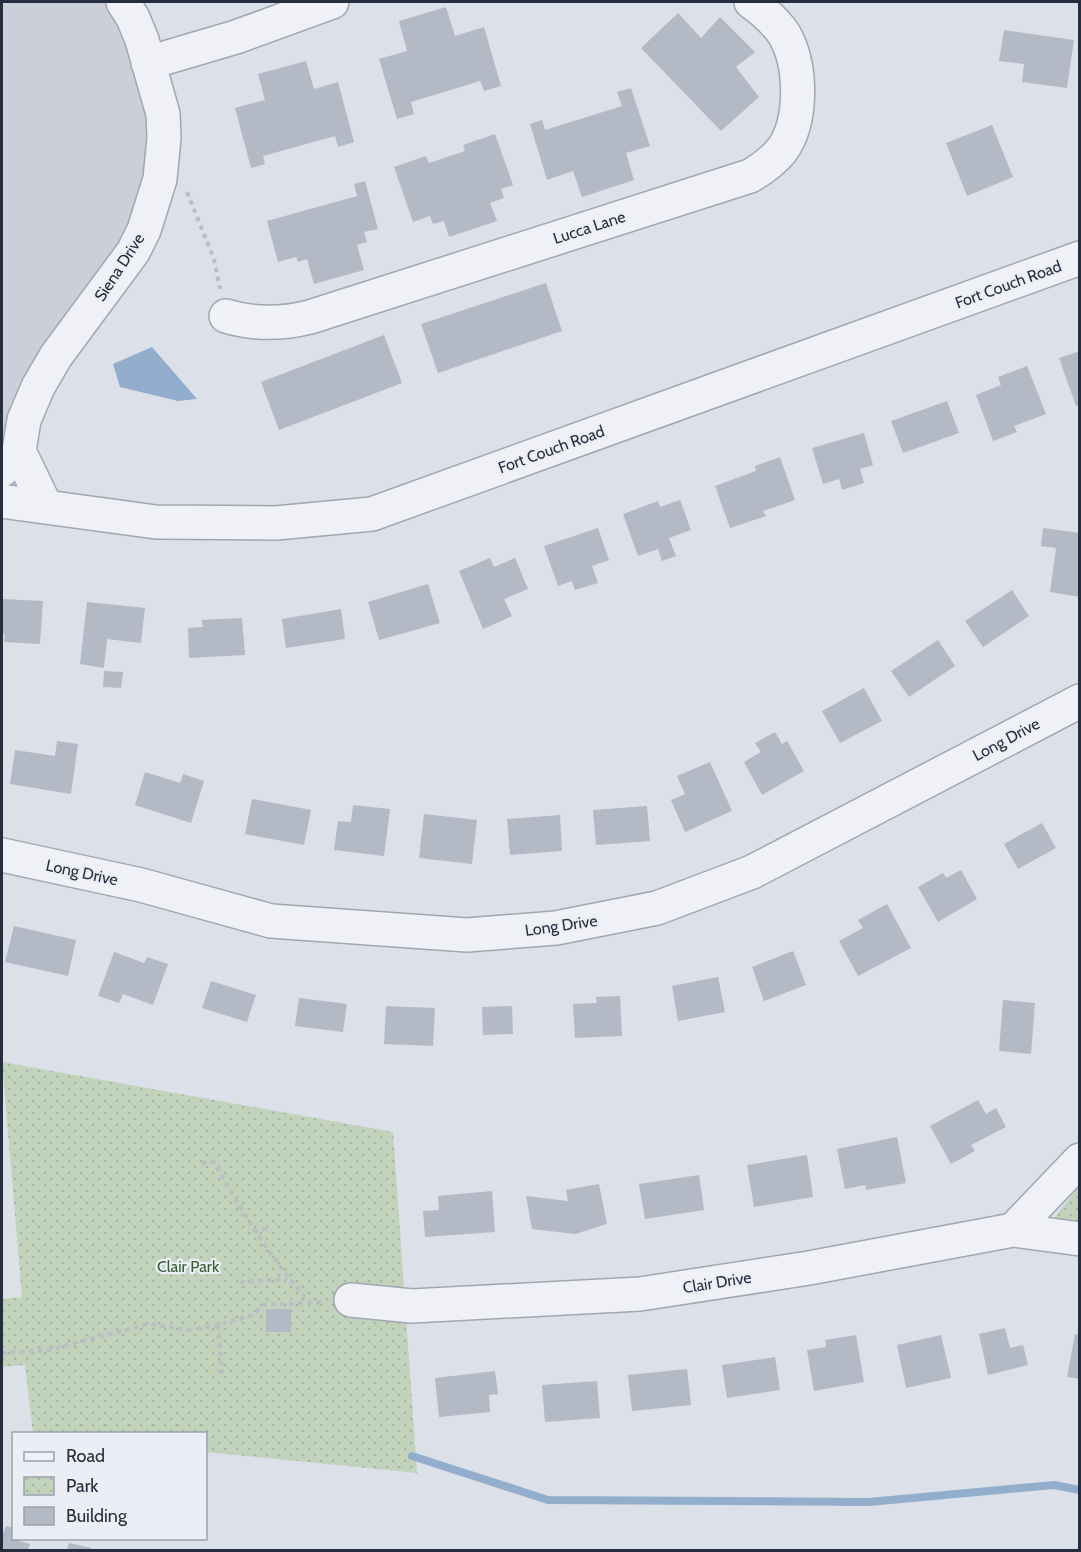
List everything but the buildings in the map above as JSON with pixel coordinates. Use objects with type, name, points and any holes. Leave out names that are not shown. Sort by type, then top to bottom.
[{"type":"street","name":"Siena Drive","points":[[46,507],[10,460],[38,387],[56,356],[133,252],[144,230],[160,179],[164,138],[163,114],[155,82],[133,18],[123,2]]},
{"type":"street","points":[[148,63],[236,37],[332,2]]},
{"type":"street","name":"Lucca Lane","points":[[226,316],[240,321],[277,323],[310,317],[750,176],[762,169],[783,148],[790,134],[795,120],[798,87],[784,34],[751,2]]},
{"type":"street","name":"Fort Couch Road","points":[[2,501],[156,522],[276,523],[372,514],[1080,258]]},
{"type":"street","name":"Long Drive","points":[[2,855],[141,885],[271,921],[467,935],[556,928],[657,908],[752,873],[1080,701]]},
{"type":"street","points":[[1013,1230],[1080,1160]]},
{"type":"street","name":"Clair Drive","points":[[351,1300],[412,1306],[640,1294],[809,1268],[1013,1230],[1080,1239]]},
{"type":"path","points":[[185,187],[214,260],[226,316]]},
{"type":"path","points":[[202,1163],[214,1162],[254,1232],[309,1302]]},
{"type":"path","points":[[254,1232],[269,1228]]},
{"type":"path","points":[[240,1282],[288,1278]]},
{"type":"path","points":[[2,1353],[48,1350],[149,1324],[189,1330],[218,1325],[253,1315],[263,1305],[351,1300]]},
{"type":"path","points":[[218,1325],[222,1374]]},
{"type":"shaded area","points":[[2,2],[123,2],[162,160],[2,470]]},
{"type":"green space","name":"Clair Park","points":[[2,1062],[393,1132],[417,1473],[207,1452],[207,1432],[33,1432],[25,1365],[2,1367],[2,1299],[22,1297]]},
{"type":"green space","points":[[1079,1186],[1079,1223],[1052,1221]]},
{"type":"water","points":[[152,347],[197,399],[178,401],[120,387],[113,364]]},
{"type":"waterway","points":[[412,1456],[548,1500],[869,1502],[1054,1485],[1080,1490]]}]
